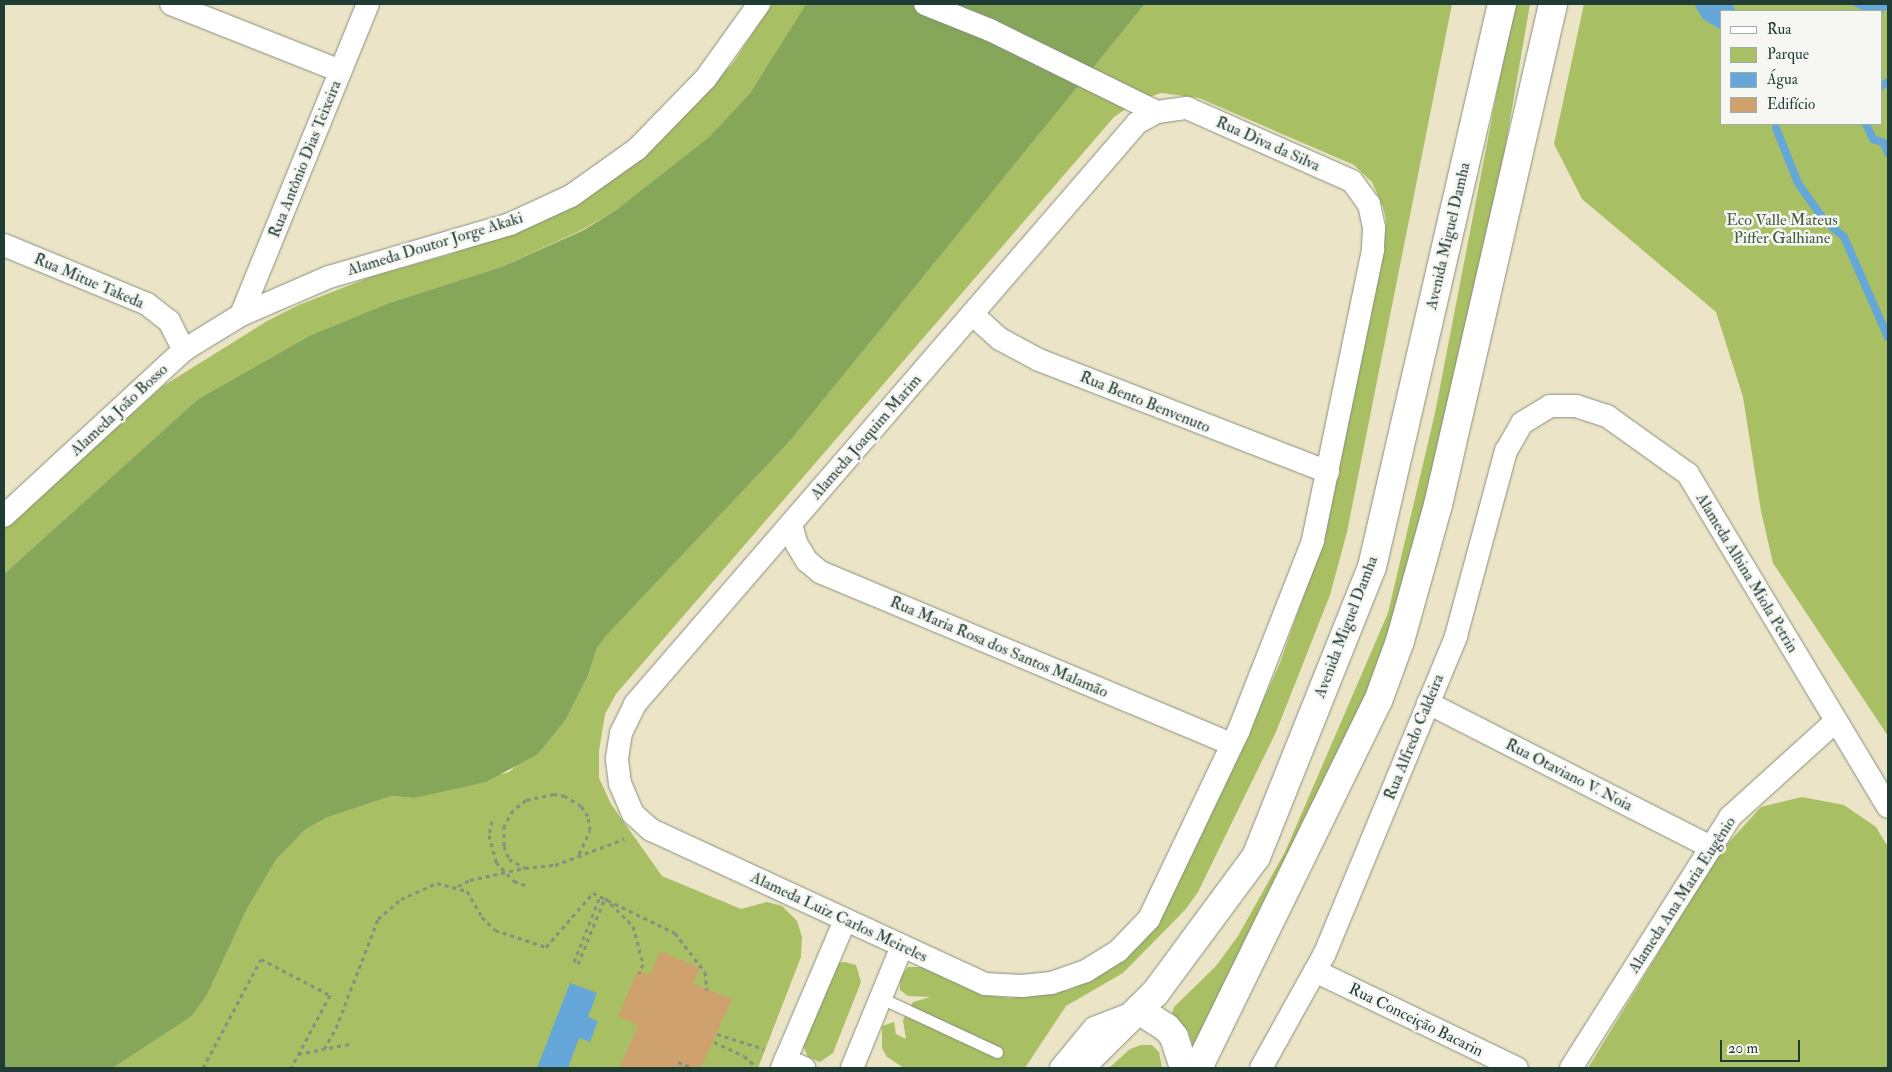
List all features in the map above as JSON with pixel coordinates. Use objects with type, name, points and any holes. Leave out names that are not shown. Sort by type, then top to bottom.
[{"type":"street","points":[[171,4],[340,71]]},
{"type":"street","name":"Rua Antônio Dias Teixeira","points":[[241,315],[368,4]]},
{"type":"street","name":"Alameda Doutor Jorge Akaki","points":[[241,315],[329,277],[510,224],[571,196],[638,149],[706,78],[759,4]]},
{"type":"street","name":"Avenida Miguel Damha","points":[[1079,1068],[1123,1021],[1139,1010],[1256,858],[1372,566],[1502,4]]},
{"type":"street","points":[[1198,1068],[1378,701],[1400,641],[1438,504],[1553,4]]},
{"type":"street","points":[[928,5],[990,30],[1157,112]]},
{"type":"street","name":"Rua Diva da Silva","points":[[1157,112],[1187,108],[1352,181],[1369,204]]},
{"type":"street","name":"Alameda Joaquim Marim","points":[[620,784],[617,758],[621,733],[635,704],[1137,123],[1157,112]]},
{"type":"street","name":"Alameda Luiz Carlos Meireles","points":[[620,784],[633,814],[651,830],[985,984],[1022,986],[1052,983],[1086,971],[1118,952],[1149,919],[1232,744],[1313,541],[1374,250],[1374,228],[1369,204]]},
{"type":"street","name":"Rua Mitue Takeda","points":[[4,245],[147,304],[168,321],[184,350]]},
{"type":"street","name":"Rua Bento Benvenuto","points":[[972,314],[1000,339],[1039,360],[1294,462],[1328,472]]},
{"type":"street","name":"Alameda João Bosso","points":[[4,516],[184,350],[241,315]]},
{"type":"street","name":"Rua Alfredo Caldeira","points":[[1261,1068],[1315,971],[1456,636],[1506,451],[1522,423],[1550,406]]},
{"type":"street","name":"Alameda Albina Miola Petrin","points":[[1550,406],[1576,406],[1607,416],[1688,474],[1887,804]]},
{"type":"street","name":"Rua Maria Rosa dos Santos Malamão","points":[[791,524],[796,543],[807,561],[820,572],[1232,744]]},
{"type":"street","name":"Rua Otaviano V. Noia","points":[[1428,703],[1710,847]]},
{"type":"street","name":"Alameda Ana Maria Eugênio","points":[[1571,1068],[1730,817],[1836,721]]},
{"type":"street","points":[[790,1062],[845,920]]},
{"type":"street","points":[[859,1066],[881,998],[902,946]]},
{"type":"street","name":"Rua Conceição Bacarin","points":[[1315,971],[1518,1068]]},
{"type":"street","points":[[1061,1068],[1094,1028],[1139,1010],[1170,1032],[1184,1068]]},
{"type":"lane","points":[[881,998],[997,1052]]},
{"type":"path","points":[[525,868],[509,859],[502,832],[512,810],[531,798],[554,794],[581,806],[588,816],[590,830],[579,854]]},
{"type":"path","points":[[492,821],[490,842],[503,871],[514,881],[528,886]]},
{"type":"path","points":[[324,1049],[336,1028],[378,919],[401,899],[427,884],[458,886],[503,871],[555,865],[579,854],[651,830]]},
{"type":"path","points":[[458,886],[467,891],[482,917],[495,930],[546,947],[593,893],[605,898],[675,933],[705,972],[707,990]]},
{"type":"path","points":[[574,962],[600,896]]},
{"type":"path","points":[[578,964],[605,898]]},
{"type":"path","points":[[605,898],[632,926],[643,964],[639,973]]},
{"type":"path","points":[[203,1068],[261,959],[330,995],[291,1068]]},
{"type":"path","points":[[717,1034],[790,1062]]},
{"type":"path","points":[[714,1042],[744,1056],[759,1068]]},
{"type":"path","points":[[298,1054],[349,1044]]},
{"type":"path","points":[[678,1062],[693,1068]]},
{"type":"green space","points":[[772,4],[806,4],[750,93],[709,137],[616,210],[584,229],[501,267],[389,303],[311,335],[198,399],[4,574],[4,528],[163,386],[267,321],[299,305],[373,276],[451,254],[524,228],[707,90],[733,63]]},
{"type":"green space","points":[[806,4],[1145,4],[790,441],[606,636],[597,648],[588,676],[565,721],[538,754],[486,782],[414,798],[392,796],[328,817],[306,829],[276,860],[247,909],[207,995],[192,1016],[113,1068],[4,1068],[4,574],[198,399],[311,335],[389,303],[501,267],[584,230],[616,210],[709,137],[750,93]]},
{"type":"green space","points":[[1145,4],[1452,4],[1347,532],[1330,595],[1276,732],[1198,892],[1185,910],[1123,973],[1066,1006],[1025,1068],[904,1068],[887,1057],[882,1048],[882,1026],[894,1022],[896,1034],[906,1039],[903,1020],[913,1002],[930,997],[908,996],[900,990],[900,977],[908,967],[921,967],[984,995],[1010,998],[1069,990],[1103,973],[1244,743],[1280,663],[1307,586],[1384,244],[1386,220],[1383,207],[1372,182],[1354,165],[1199,98],[1161,93],[1137,101],[1114,117],[616,694],[605,714],[599,751],[599,778],[611,804],[662,876],[741,909],[767,902],[782,906],[797,921],[802,937],[801,957],[758,1068],[113,1068],[192,1016],[207,995],[247,909],[276,860],[306,829],[328,817],[392,796],[414,798],[509,772],[524,759],[538,754],[565,721],[588,676],[597,648],[606,636],[790,441]]},
{"type":"green space","points":[[1514,4],[1530,4],[1505,149],[1451,417],[1368,706],[1194,1049],[1188,1031],[1172,1013],[1174,1007],[1216,966],[1238,936],[1285,852],[1388,613],[1435,413]]},
{"type":"green space","name":"Eco Valle Mateus Piffer Galhiane","points":[[1584,4],[1888,4],[1888,736],[1773,563],[1761,511],[1743,397],[1716,312],[1582,199],[1554,144]]},
{"type":"green space","points":[[1802,797],[1844,805],[1876,827],[1888,847],[1888,1068],[1588,1068],[1720,852],[1761,807]]},
{"type":"green space","points":[[845,962],[856,965],[861,982],[833,1053],[820,1062],[808,1057],[802,1044],[837,963]]},
{"type":"green space","points":[[1141,1045],[1152,1045],[1159,1052],[1162,1068],[1109,1068],[1130,1049]]},
{"type":"water","points":[[1694,4],[1732,4],[1735,10],[1720,10],[1720,29],[1703,19]]},
{"type":"water","points":[[1849,4],[1888,4],[1888,9],[1882,12],[1882,10],[1863,10]]},
{"type":"water","points":[[570,983],[597,993],[588,1017],[598,1021],[590,1042],[579,1038],[568,1068],[537,1068]]},
{"type":"building","points":[[660,951],[700,968],[693,984],[732,999],[701,1068],[620,1068],[638,1025],[618,1016],[637,972],[651,974]]},
{"type":"waterway","points":[[1882,85],[1888,82]]},
{"type":"waterway","points":[[1866,125],[1873,139],[1884,143],[1888,153]]},
{"type":"waterway","points":[[1776,128],[1798,183],[1824,220],[1844,237],[1888,337]]}]
